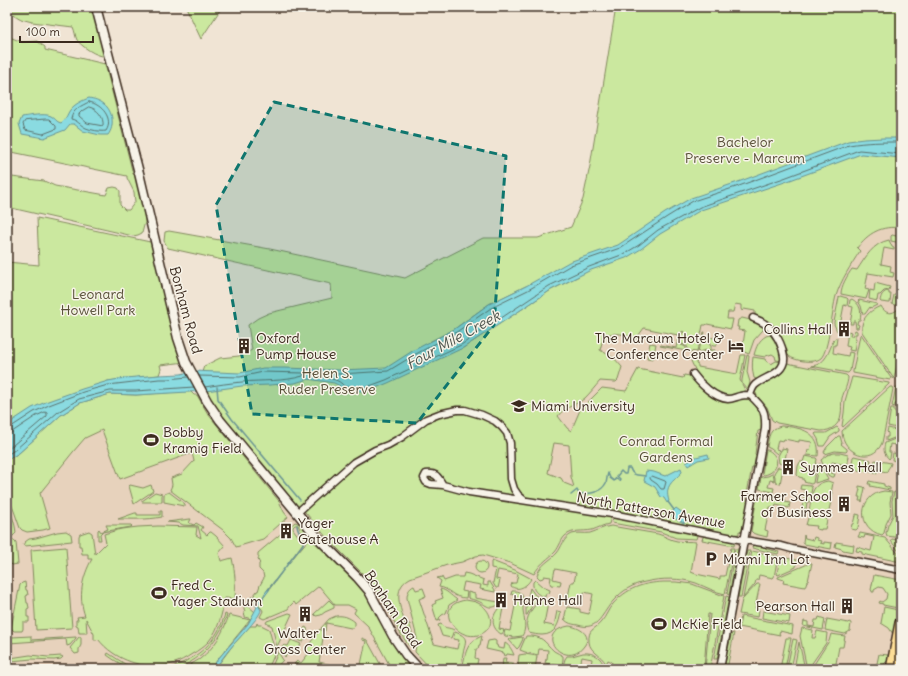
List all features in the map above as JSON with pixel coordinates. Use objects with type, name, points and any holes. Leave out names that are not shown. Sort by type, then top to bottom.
[{"type":"highway","points":[[892,669],[901,623]]},
{"type":"highway","points":[[896,669],[901,642]]},
{"type":"street","name":"Bonham Road","points":[[96,7],[139,173],[176,328],[186,362],[203,394],[220,420],[318,538],[369,591],[393,636],[406,655],[419,669]]},
{"type":"street","points":[[750,395],[755,385],[783,366],[785,355],[779,339],[770,328],[759,320],[753,318]]},
{"type":"street","points":[[693,374],[703,386],[725,398],[732,399],[750,395],[763,408],[766,418],[745,540],[720,669]]},
{"type":"street","points":[[297,513],[354,462],[402,436],[426,418],[457,410],[465,410],[482,415],[495,421],[507,433],[510,443],[511,479],[514,489],[518,495],[525,500]]},
{"type":"street","name":"North Patterson Avenue","points":[[443,485],[469,492],[612,514],[901,570]]},
{"type":"highlighted area","points":[[274,102],[506,156],[494,325],[417,423],[252,414],[216,205]]},
{"type":"shaded area","name":"Miami University","points":[[901,146],[901,669],[7,669],[7,478],[80,413],[205,397]]},
{"type":"green space","points":[[7,7],[93,7],[105,56],[94,53],[82,45],[77,40],[73,27],[32,22],[21,19],[11,13],[7,13]]},
{"type":"green space","points":[[186,7],[222,7],[201,39]]},
{"type":"green space","points":[[616,7],[901,7],[901,228],[894,227],[876,231],[866,238],[857,248],[860,251],[843,278],[836,296],[828,339],[824,354],[821,358],[810,361],[792,358],[786,353],[777,331],[771,325],[755,315],[755,311],[744,309],[742,311],[741,305],[735,304],[733,312],[728,312],[727,319],[733,319],[731,329],[707,324],[703,325],[697,352],[688,351],[687,346],[677,342],[678,337],[684,332],[683,331],[678,335],[644,328],[636,339],[620,334],[604,335],[600,350],[614,358],[622,367],[618,380],[616,382],[600,381],[585,398],[564,410],[558,416],[571,431],[580,410],[602,388],[626,391],[638,369],[683,378],[684,375],[690,376],[731,401],[744,398],[753,401],[757,405],[763,425],[762,430],[758,431],[755,454],[757,456],[756,465],[755,467],[752,467],[746,499],[749,502],[742,532],[739,531],[739,534],[732,535],[616,511],[606,515],[611,517],[609,524],[592,530],[571,532],[565,536],[555,552],[534,574],[510,563],[483,555],[447,565],[410,578],[404,582],[401,588],[399,593],[400,605],[405,624],[410,624],[412,636],[412,642],[409,646],[400,633],[382,598],[368,579],[327,538],[305,512],[294,504],[223,421],[206,391],[201,375],[204,366],[220,358],[239,356],[252,350],[248,325],[258,318],[269,313],[332,298],[331,284],[168,248],[164,241],[165,232],[169,231],[270,249],[405,278],[483,238],[538,238],[571,227],[583,199],[590,166]],"holes":[[[579,276],[551,290],[463,348],[429,342],[453,330],[489,304],[526,286]],[[554,443],[569,445],[571,477],[574,487],[564,483],[561,478],[548,473]]]},
{"type":"green space","points":[[7,36],[22,42],[37,41],[45,47],[45,50],[105,64],[133,174],[135,175],[145,212],[145,222],[142,233],[133,236],[7,207],[7,177],[44,181],[55,186],[106,195],[109,188],[114,187],[118,188],[120,191],[120,205],[125,210],[129,210],[135,202],[134,192],[127,176],[7,151]]},
{"type":"green space","name":"Leonard Howell Park","points":[[37,218],[155,243],[186,362],[160,365],[161,369],[159,375],[108,381],[9,423],[7,426],[7,262],[39,265]]},
{"type":"green space","points":[[892,235],[901,237],[901,243],[891,241]]},
{"type":"green space","points":[[889,240],[894,250],[884,248],[881,264],[891,266],[890,272],[894,273],[893,277],[868,273],[865,289],[869,290],[866,299],[841,294],[843,284],[852,269],[857,270],[866,256],[878,244]]},
{"type":"green space","points":[[875,283],[890,287],[889,290],[878,295],[877,301],[869,299],[870,290],[874,291]]},
{"type":"green space","points":[[887,291],[891,294],[890,303],[881,302],[882,295]]},
{"type":"green space","points":[[897,293],[901,296],[900,306],[892,304],[894,295]]},
{"type":"green space","points":[[840,296],[848,299],[847,306],[844,305],[839,331],[837,331],[834,322]]},
{"type":"green space","points":[[852,299],[859,305],[861,314],[860,320],[858,320],[857,324],[859,325],[858,328],[856,328],[855,321],[853,321],[853,324],[850,324],[853,307],[849,306],[850,300]]},
{"type":"green space","points":[[858,301],[877,305],[871,308],[870,307],[865,314],[863,314]]},
{"type":"green space","points":[[881,306],[884,311],[889,313],[898,309],[901,312],[901,345],[894,379],[862,332],[864,319],[873,310]]},
{"type":"green space","points":[[742,318],[757,322],[764,328],[754,340],[749,354],[742,351],[745,331],[738,330],[739,327],[737,327],[738,320]]},
{"type":"green space","points":[[855,330],[857,331],[857,334],[855,334],[856,339],[854,351],[849,350],[850,347],[846,346],[848,331],[851,332],[850,336],[852,336]]},
{"type":"green space","points":[[704,332],[704,336],[719,339],[716,346],[713,346],[703,338]]},
{"type":"green space","points":[[861,334],[891,378],[890,380],[853,373]]},
{"type":"green space","points":[[771,335],[775,338],[782,361],[776,360],[775,356],[772,354],[765,357],[754,355],[758,344],[766,336]]},
{"type":"green space","points":[[701,337],[711,346],[711,349],[698,352]]},
{"type":"green space","points":[[835,338],[837,338],[833,353],[848,356],[849,352],[853,353],[850,371],[848,373],[811,366],[824,360]]},
{"type":"green space","points":[[650,343],[656,344],[653,359],[647,358]]},
{"type":"green space","points":[[677,343],[686,347],[686,351],[660,346],[676,348]]},
{"type":"green space","points":[[715,350],[716,352],[715,357],[700,354],[700,353]]},
{"type":"green space","points":[[698,354],[696,364],[698,367],[737,374],[741,355],[745,355],[740,380],[746,392],[727,396],[708,387],[698,376],[691,361]]},
{"type":"green space","points":[[747,355],[749,356],[747,372],[750,382],[748,390],[742,383]]},
{"type":"green space","points":[[753,357],[765,359],[771,364],[776,361],[782,362],[777,369],[758,380],[754,378],[753,375]]},
{"type":"green space","points":[[787,363],[846,375],[848,377],[847,385],[842,398],[840,418],[834,427],[821,431],[777,423],[772,420],[767,407],[756,393],[754,393],[757,387],[782,371]]},
{"type":"green space","points":[[852,377],[889,384],[843,427],[845,401]]},
{"type":"green space","points":[[890,387],[893,389],[882,443],[872,454],[858,454],[852,451],[843,439],[842,431]]},
{"type":"green space","points":[[896,387],[901,388],[901,399],[899,404],[895,404],[895,407],[892,406]]},
{"type":"green space","points":[[190,391],[194,395],[197,395],[208,414],[279,501],[288,517],[263,539],[236,547],[231,538],[223,530],[170,490],[172,485],[171,478],[182,474],[194,461],[192,453],[120,479],[102,430],[85,438],[40,493],[50,528],[27,532],[20,528],[7,494],[7,460],[19,453],[61,415],[80,403],[110,394],[136,395]]},
{"type":"green space","points":[[891,408],[894,408],[894,412],[901,413],[901,422],[897,428],[888,426]]},
{"type":"green space","points":[[781,426],[796,428],[808,432],[813,436],[818,448],[818,456],[807,455],[812,442],[799,440],[799,442],[784,439],[783,441],[778,440],[776,449],[779,450],[777,454],[767,447],[769,436],[772,431]]},
{"type":"green space","points":[[837,427],[839,431],[830,437],[824,446],[820,446],[815,434],[826,433]]},
{"type":"green space","points":[[888,428],[896,430],[897,437],[886,441],[886,437],[888,437]]},
{"type":"green space","points":[[901,435],[899,446],[890,444],[889,452],[891,452],[889,459],[884,452],[885,443],[900,437]]},
{"type":"green space","points":[[838,436],[840,436],[841,444],[847,449],[847,451],[835,451],[825,454],[824,452],[827,447]]},
{"type":"green space","points":[[782,448],[787,449],[784,465],[779,463],[778,456]]},
{"type":"green space","points":[[766,450],[775,456],[776,464],[773,471],[764,475],[762,474]]},
{"type":"green space","points":[[834,453],[849,456],[847,468],[846,465],[832,462],[831,465],[833,465],[831,473],[835,474],[834,477],[831,477],[828,475],[821,460],[827,455]]},
{"type":"green space","points":[[893,453],[901,454],[901,462],[892,460]]},
{"type":"green space","points":[[805,456],[817,459],[813,483],[811,484],[804,482],[805,481],[803,478],[797,475],[798,466],[800,462],[803,462]]},
{"type":"green space","points":[[854,456],[871,460],[868,472],[851,469]]},
{"type":"green space","points":[[875,460],[891,463],[887,472],[877,470],[877,474],[871,472]]},
{"type":"green space","points":[[820,463],[828,479],[815,483],[818,467]]},
{"type":"green space","points":[[778,467],[783,468],[780,484],[776,483],[774,473]]},
{"type":"green space","points":[[772,474],[774,481],[770,480],[768,487],[774,488],[773,492],[759,489],[761,477]]},
{"type":"green space","points":[[828,481],[833,483],[831,493],[833,493],[825,529],[821,530],[816,529],[817,526],[806,525],[808,518],[811,516],[811,513],[809,512],[815,488],[818,485]]},
{"type":"green space","points":[[869,481],[884,484],[884,486],[890,488],[890,490],[870,486],[871,484],[868,484]]},
{"type":"green space","points":[[130,485],[143,488],[151,485],[153,491],[134,504]]},
{"type":"green space","points":[[801,485],[811,486],[812,488],[806,509],[802,508],[805,490],[800,489]]},
{"type":"green space","points":[[859,486],[865,488],[862,502],[859,501],[860,497],[858,497],[860,489]]},
{"type":"green space","points":[[884,491],[892,492],[890,502],[891,514],[882,535],[874,532],[868,526],[864,519],[864,512],[865,505],[869,499],[875,494]]},
{"type":"green space","points":[[155,492],[162,494],[162,502],[142,502],[142,501]]},
{"type":"green space","points":[[169,492],[185,504],[185,506],[164,502],[164,494]]},
{"type":"green space","points":[[894,492],[901,494],[901,538],[887,536],[886,533],[893,515],[892,501]]},
{"type":"green space","points":[[757,497],[783,501],[783,499],[786,500],[785,502],[790,503],[789,508],[776,505],[775,508],[770,507],[765,530],[768,531],[767,537],[755,534],[751,531]]},
{"type":"green space","points":[[7,503],[14,521],[16,533],[13,536],[7,537]]},
{"type":"green space","points":[[160,511],[162,511],[162,517],[145,519],[118,519],[135,513],[137,513],[137,515],[160,515]]},
{"type":"green space","points":[[856,514],[860,515],[858,528],[856,530],[851,529]]},
{"type":"green space","points":[[613,518],[696,532],[697,536],[696,539],[676,538],[661,532],[612,523]]},
{"type":"green space","name":"Fred C. Yager Stadium","points":[[191,519],[189,523],[194,525],[196,523],[203,527],[201,530],[207,535],[211,532],[225,546],[219,553],[221,561],[232,558],[234,568],[235,599],[225,598],[218,626],[209,641],[203,647],[177,662],[165,666],[150,666],[134,663],[119,657],[98,639],[94,640],[94,634],[86,619],[87,633],[79,633],[76,620],[78,620],[77,617],[85,616],[82,602],[82,587],[92,559],[88,559],[88,554],[82,554],[81,546],[79,546],[80,534],[89,531],[92,533],[95,554],[106,543],[104,534],[121,529],[158,526],[197,527],[196,535],[201,538],[198,526],[167,522]]},
{"type":"green space","points":[[295,522],[301,526],[303,525],[354,579],[362,589],[412,669],[393,669],[368,626],[354,613],[356,609],[348,605],[335,605],[319,586],[296,605],[294,602],[288,609],[264,619],[260,617],[263,611],[258,605],[281,573],[257,603],[251,599],[252,596],[254,596],[258,591],[264,578],[263,573],[259,569],[260,563],[258,553],[284,531],[286,534],[289,532],[287,529]],"holes":[[[295,525],[298,525],[308,540],[287,565],[303,543],[293,529]]]},
{"type":"green space","points":[[106,525],[132,526],[102,532],[100,534],[101,540],[98,540],[98,530],[99,529],[101,532],[108,529]]},
{"type":"green space","points":[[611,526],[658,534],[677,541],[696,542],[691,572],[720,579],[720,576],[725,576],[731,548],[734,548],[725,594],[684,580],[664,579],[651,581],[636,584],[624,591],[614,600],[599,620],[591,626],[567,622],[564,619],[566,619],[565,615],[567,607],[580,609],[580,612],[589,614],[593,594],[584,592],[582,600],[568,597],[571,582],[574,582],[576,573],[555,569],[553,579],[561,581],[560,586],[551,585],[551,577],[544,576],[540,579],[537,576],[538,572],[542,566],[557,553],[565,540],[572,534],[590,533]]},
{"type":"green space","points":[[66,531],[71,534],[72,541],[23,545],[29,539]]},
{"type":"green space","points":[[860,533],[885,538],[901,557],[901,562],[862,554],[862,552],[856,551],[857,547],[871,551],[874,537],[865,535],[864,538],[858,537]]},
{"type":"green space","points":[[707,534],[735,541],[734,546],[702,540]]},
{"type":"green space","points":[[804,535],[805,538],[813,540],[814,537],[817,538],[817,540],[821,541],[820,543],[832,543],[831,549],[804,544]]},
{"type":"green space","points":[[892,539],[901,541],[901,554],[891,541]]},
{"type":"green space","points":[[7,540],[14,540],[16,542],[18,564],[12,565],[7,560]]},
{"type":"green space","points":[[836,542],[854,545],[853,552],[835,547]]},
{"type":"green space","points":[[753,545],[762,546],[779,552],[778,554],[752,548]]},
{"type":"green space","points":[[66,547],[72,628],[36,630],[31,550]]},
{"type":"green space","points":[[735,549],[738,549],[729,595],[727,594]]},
{"type":"green space","points":[[747,551],[750,551],[741,597],[738,597]]},
{"type":"green space","points":[[752,551],[778,556],[774,577],[759,575],[758,580],[756,580],[755,584],[743,598]]},
{"type":"green space","points":[[780,557],[797,560],[796,567],[778,575]]},
{"type":"green space","points":[[479,561],[483,561],[487,567],[483,573],[479,573],[475,569],[475,565]]},
{"type":"green space","points":[[492,561],[515,570],[531,579],[522,587],[514,588],[511,586],[512,583],[516,583],[518,574],[498,570],[496,579],[500,580],[498,588],[496,588],[493,583],[496,569],[491,568]]},
{"type":"green space","points":[[812,563],[805,587],[783,583],[784,580],[778,578],[778,577]]},
{"type":"green space","points":[[464,573],[484,580],[483,585],[488,586],[488,582],[490,582],[495,592],[480,589],[481,585],[464,582],[462,591],[467,592],[466,598],[461,598],[446,589],[439,587],[441,581],[437,578],[442,577],[444,581],[455,577],[463,577]]},
{"type":"green space","points":[[874,575],[901,580],[901,592],[898,608],[879,603],[880,601],[882,602],[886,599],[887,594],[883,588],[879,587],[872,592],[871,590]]},
{"type":"green space","points":[[535,580],[543,587],[550,590],[549,594],[546,593],[545,597],[536,592],[533,587],[533,582]]},
{"type":"green space","points":[[25,582],[28,595],[26,596],[29,608],[27,609],[27,617],[29,617],[29,622],[23,622],[22,631],[14,631],[11,628],[20,585]]},
{"type":"green space","name":"McKie Field","points":[[663,582],[692,584],[724,596],[710,669],[705,669],[710,614],[708,614],[704,669],[610,668],[612,662],[608,660],[606,664],[591,648],[589,634],[603,620],[613,604],[624,594],[642,585]]},
{"type":"green space","points":[[757,584],[760,584],[755,608],[759,610],[758,617],[739,614],[742,600]]},
{"type":"green space","points":[[414,586],[416,590],[423,588],[426,596],[419,599],[434,644],[457,649],[459,640],[453,639],[455,632],[463,636],[465,645],[459,669],[431,669],[415,652],[417,638],[407,598],[407,594]]},
{"type":"green space","points":[[530,588],[535,595],[540,598],[526,615],[526,604]]},
{"type":"green space","points":[[440,589],[447,592],[457,600],[449,605],[446,613],[439,618],[440,620],[437,621],[432,605],[436,603],[435,601],[443,598]]},
{"type":"green space","points":[[512,591],[520,592],[523,597],[525,627],[522,636],[505,636],[504,634],[505,630],[510,631],[517,596],[511,594]]},
{"type":"green space","points":[[468,592],[475,594],[475,598],[499,602],[500,604],[493,607],[488,607],[478,601],[468,598]]},
{"type":"green space","points":[[726,596],[729,597],[717,659],[714,659]]},
{"type":"green space","points":[[545,599],[545,602],[548,603],[544,624],[554,626],[557,611],[561,612],[558,624],[551,633],[539,635],[529,633],[527,629],[527,619],[538,602]]},
{"type":"green space","points":[[329,600],[334,605],[334,608],[316,616],[314,614]]},
{"type":"green space","points":[[466,600],[474,601],[483,606],[489,614],[491,623],[486,631],[481,634],[472,636],[463,634],[451,623],[449,616],[450,609],[455,603]]},
{"type":"green space","points":[[246,604],[255,612],[251,619],[245,617],[244,614],[244,607]]},
{"type":"green space","points":[[501,606],[503,608],[499,629],[504,630],[501,634],[495,628],[493,621],[495,613]]},
{"type":"green space","points":[[884,607],[898,610],[893,634],[889,628],[881,623]]},
{"type":"green space","points":[[763,611],[790,616],[789,623],[762,618]]},
{"type":"green space","points":[[289,613],[292,614],[277,647],[272,626],[266,623],[267,621]]},
{"type":"green space","points":[[225,614],[227,615],[221,630],[208,649],[189,663],[179,668],[172,669],[172,667],[198,654],[212,641]]},
{"type":"green space","points":[[229,615],[250,620],[211,669],[184,669],[200,659],[210,650],[221,634]]},
{"type":"green space","points":[[336,616],[344,616],[350,619],[355,622],[355,626],[351,628],[326,623],[325,631],[321,628],[329,619]]},
{"type":"green space","points":[[741,616],[793,626],[792,634],[780,631],[780,635],[739,627]]},
{"type":"green space","points":[[819,617],[825,619],[823,630],[803,626],[804,621],[808,622],[808,626],[814,627],[815,620],[818,620]]},
{"type":"green space","points":[[827,619],[851,623],[850,631],[845,634],[825,630]]},
{"type":"green space","points":[[257,623],[258,625],[269,629],[276,651],[268,669],[215,669],[250,626],[256,626]]},
{"type":"green space","points":[[441,624],[444,627],[454,630],[451,638],[442,636],[438,625]]},
{"type":"green space","points":[[569,626],[584,632],[587,638],[584,646],[577,653],[562,653],[552,642],[552,636],[558,630]]},
{"type":"green space","points":[[305,627],[307,628],[308,635],[303,642],[298,640]]},
{"type":"green space","points":[[802,628],[813,630],[812,638],[815,638],[817,631],[827,633],[826,643],[808,669],[800,636]]},
{"type":"green space","points":[[320,629],[324,632],[319,662],[332,665],[332,669],[317,669],[294,664],[297,661],[301,663],[309,653],[306,649]]},
{"type":"green space","points":[[733,633],[727,669],[724,669],[731,635]]},
{"type":"green space","points":[[831,634],[845,636],[843,647],[839,647],[835,669],[811,669],[829,641]]},
{"type":"green space","points":[[31,636],[31,640],[76,638],[70,645],[67,646],[66,639],[9,643],[10,638],[12,637]]},
{"type":"green space","points":[[482,636],[480,645],[478,649],[476,649],[475,658],[478,659],[476,669],[462,669],[469,645]]},
{"type":"green space","points":[[526,636],[540,638],[554,651],[563,656],[562,666],[545,663],[548,650],[539,649],[538,655],[520,650]]},
{"type":"green space","points":[[79,637],[81,637],[81,645],[79,653],[75,654],[70,648]]},
{"type":"green space","points":[[522,637],[523,639],[517,649],[509,640],[510,639]]},
{"type":"green space","points":[[362,638],[367,640],[383,669],[360,669],[366,641],[362,640]]},
{"type":"green space","points":[[786,638],[791,638],[785,669],[780,669]]},
{"type":"green space","points":[[793,639],[797,640],[791,669],[787,668]]},
{"type":"green space","points":[[291,640],[301,644],[296,652],[292,649],[285,657],[280,649],[284,645],[288,646]]},
{"type":"green space","points":[[488,641],[496,641],[498,648],[504,649],[505,643],[507,644],[511,648],[514,655],[507,654],[505,656],[504,653],[486,649]]},
{"type":"green space","points":[[799,642],[805,669],[794,669]]},
{"type":"green space","points":[[278,652],[283,660],[275,669],[271,669]]},
{"type":"green space","points":[[108,653],[125,664],[142,669],[123,665],[107,655]]},
{"type":"green space","points":[[583,653],[594,654],[601,660],[604,667],[602,668],[591,665],[592,659],[582,657],[580,665],[582,665],[581,669],[563,666],[567,656]]},
{"type":"green space","points":[[525,654],[537,656],[535,669],[519,669],[519,655]]},
{"type":"green space","points":[[879,654],[888,655],[888,660],[879,669],[874,669],[876,668]]},
{"type":"green space","points":[[30,655],[63,657],[61,659],[54,660],[10,660],[10,658]]},
{"type":"green space","points":[[503,658],[506,658],[505,662],[514,663],[510,669],[502,669]]},
{"type":"water","points":[[89,98],[102,103],[107,107],[112,119],[112,127],[108,135],[100,135],[83,131],[74,124],[70,124],[65,130],[44,138],[22,134],[19,124],[22,117],[48,115],[61,123],[74,106]]},
{"type":"water","name":"Four Mile Creek","points":[[901,138],[901,158],[861,154],[785,182],[701,210],[660,234],[641,249],[626,258],[591,270],[551,290],[463,348],[368,391],[343,391],[339,387],[340,386],[334,383],[308,379],[295,383],[242,386],[206,391],[136,395],[110,394],[80,403],[61,415],[19,453],[7,460],[7,426],[9,423],[32,408],[48,401],[108,381],[125,378],[181,374],[194,371],[240,373],[263,368],[340,370],[386,368],[414,350],[453,330],[489,304],[526,286],[569,262],[618,245],[665,213],[691,198],[848,141]]},
{"type":"water","points":[[708,454],[709,458],[698,460],[688,466],[686,463],[696,457]]},
{"type":"water","points":[[681,468],[682,472],[670,484],[668,491],[669,501],[667,503],[655,487],[644,481],[646,471],[665,476]]},
{"type":"water","points":[[676,508],[687,516],[684,523],[672,517],[672,512]]},
{"type":"water","points":[[268,589],[270,589],[258,605],[261,610],[260,613],[215,669],[211,669],[248,624],[257,607],[255,605]]},
{"type":"waterway","points":[[217,387],[218,399],[232,419],[300,500]]},
{"type":"waterway","points":[[571,495],[577,490],[579,494],[598,491],[606,483],[608,473],[610,478],[614,481],[616,478],[619,481],[620,479],[617,476],[621,471],[626,474],[627,468],[630,468],[636,475],[645,476]]},
{"type":"waterway","points":[[668,502],[674,510]]},
{"type":"waterway","points":[[268,590],[303,544],[303,539],[298,531],[297,525]]},
{"type":"place","name":"Collins Hall","points":[[844,329]]},
{"type":"place","name":"Oxford Pump House","points":[[244,346]]},
{"type":"place","name":"The Marcum Hotel & Conference Center","points":[[736,346]]},
{"type":"place","name":"Miami University","points":[[519,406]]},
{"type":"place","name":"Bobby Kramig Field","points":[[151,440]]},
{"type":"place","name":"Symmes Hall","points":[[788,467]]},
{"type":"place","name":"Farmer School of Business","points":[[844,504]]},
{"type":"place","name":"Yager Gatehouse A","points":[[286,531]]},
{"type":"place","name":"Miami Inn Lot","points":[[711,559]]},
{"type":"place","name":"Fred C. Yager Stadium","points":[[159,593]]},
{"type":"place","name":"Hahne Hall","points":[[501,600]]},
{"type":"place","name":"Pearson Hall","points":[[847,606]]},
{"type":"place","name":"Walter L. Gross Center","points":[[305,614]]},
{"type":"place","name":"McKie Field","points":[[659,624]]},
{"type":"park label","name":"Bachelor Preserve - Marcum","points":[[745,150]]},
{"type":"park label","name":"Helen S. Ruder Preserve","points":[[327,382]]},
{"type":"park label","name":"Conrad Formal Gardens","points":[[666,450]]}]
